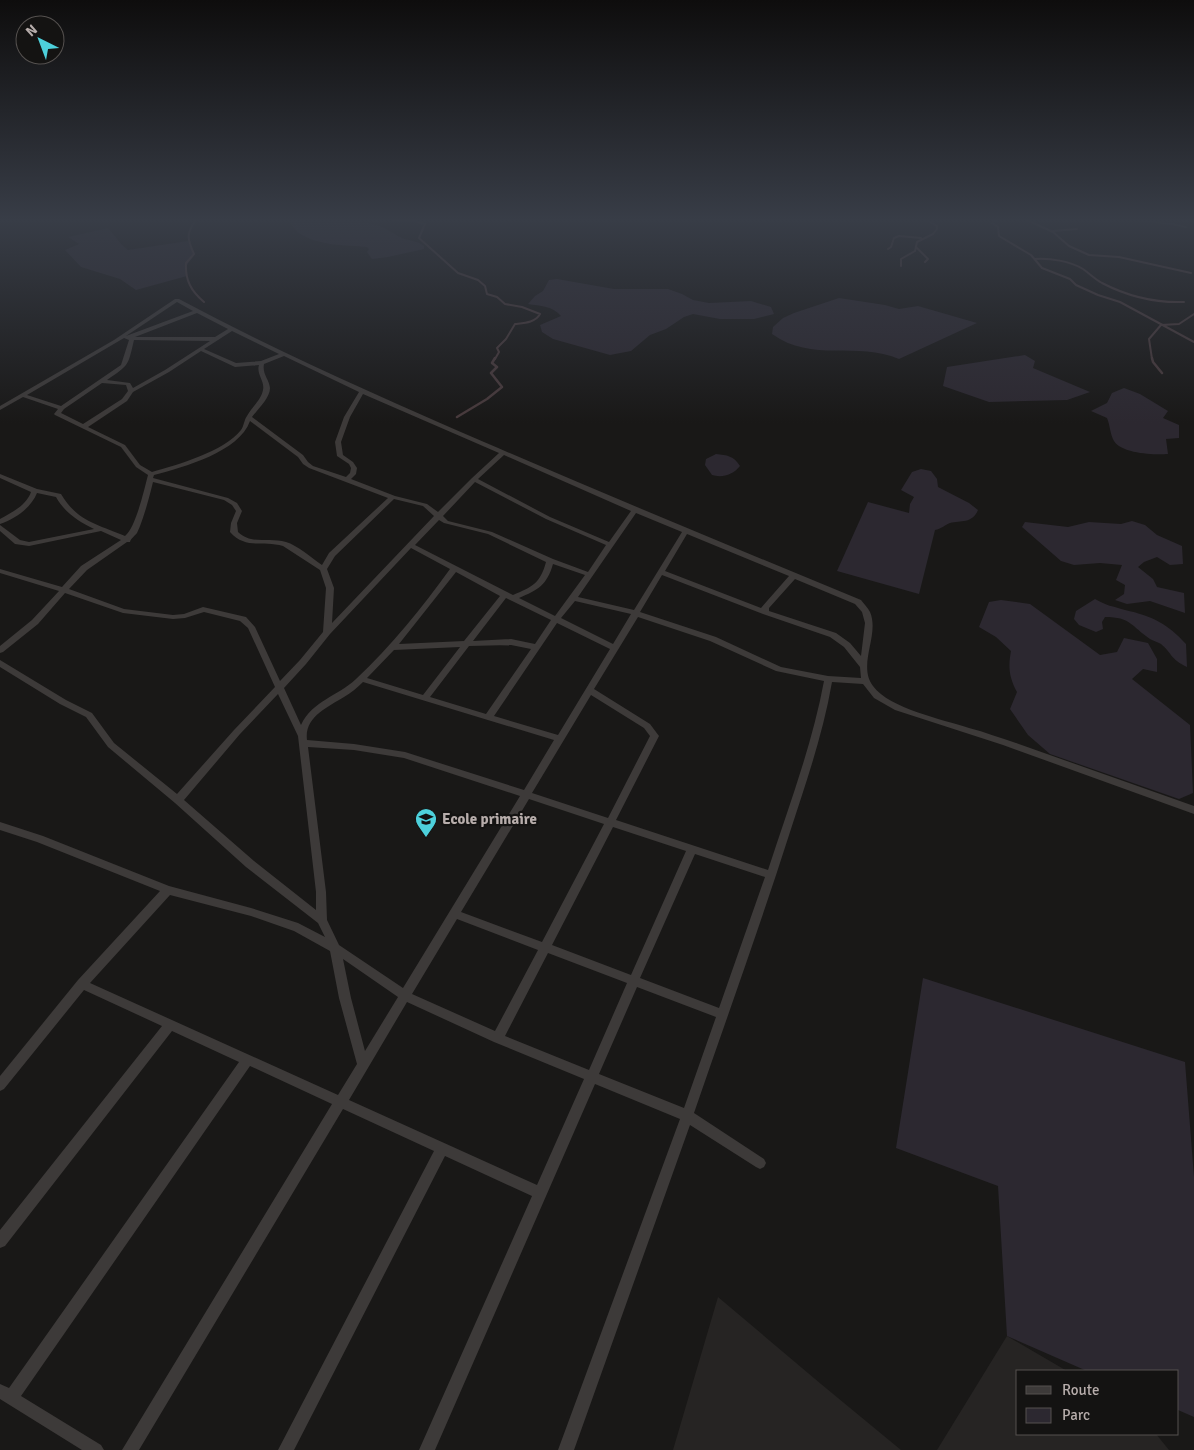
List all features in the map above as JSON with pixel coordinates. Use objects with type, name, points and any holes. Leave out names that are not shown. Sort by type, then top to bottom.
[{"type":"street","points":[[0,408],[22,394],[127,338],[177,300],[231,329],[284,354],[504,453],[685,532],[858,602],[866,609],[868,633],[863,665],[865,681],[877,696],[912,712],[1194,810]]},
{"type":"street","points":[[127,338],[152,330],[173,319],[197,311]]},
{"type":"street","points":[[85,426],[125,400],[132,391],[231,329]]},
{"type":"street","points":[[127,338],[216,339]]},
{"type":"street","points":[[127,338],[125,364],[62,408],[57,414],[124,446],[138,466],[150,476],[214,495],[235,504],[239,511],[234,523],[234,532],[240,538],[257,542],[286,544],[323,568],[330,588],[327,632]]},
{"type":"street","points":[[200,349],[235,365],[262,363],[284,354]]},
{"type":"street","points":[[150,476],[225,447],[244,430],[249,417],[264,397],[266,388],[260,370],[262,363]]},
{"type":"street","points":[[101,381],[128,384],[132,391]]},
{"type":"street","points":[[348,480],[353,474],[354,468],[351,463],[340,456],[338,442],[347,417],[362,390]]},
{"type":"street","points":[[22,394],[62,408]]},
{"type":"street","points":[[249,417],[302,456],[307,465],[393,497],[425,505],[434,510],[439,517],[452,524],[490,533],[550,561],[588,574]]},
{"type":"street","points":[[178,800],[327,632],[412,546],[474,479],[504,453]]},
{"type":"street","points":[[0,476],[35,491],[59,495],[68,510],[84,521],[127,540]]},
{"type":"street","points":[[0,650],[34,622],[84,568],[127,540],[136,527],[150,476]]},
{"type":"street","points":[[474,479],[548,518],[610,544]]},
{"type":"street","points":[[0,522],[28,504],[35,491]]},
{"type":"street","points":[[323,568],[332,555],[393,497]]},
{"type":"street","points":[[488,718],[536,647],[573,598],[634,510]]},
{"type":"street","points":[[0,527],[6,534],[18,542],[29,544],[102,529]]},
{"type":"street","points":[[130,1450],[685,532]]},
{"type":"street","points":[[412,546],[504,595],[614,648]]},
{"type":"street","points":[[513,598],[538,586],[546,579],[550,561]]},
{"type":"street","points":[[302,739],[305,724],[311,712],[346,693],[361,680],[393,647],[425,609],[455,568]]},
{"type":"street","points":[[0,570],[123,611],[174,617],[185,616],[203,609],[243,619],[252,627],[302,739],[321,892],[322,920],[335,948],[345,998],[363,1066]]},
{"type":"street","points":[[660,572],[833,635],[847,645],[863,665]]},
{"type":"street","points":[[766,612],[765,608],[792,576]]},
{"type":"street","points":[[424,698],[504,595]]},
{"type":"street","points":[[573,598],[635,613],[727,645],[779,669],[828,679],[865,681]]},
{"type":"street","points":[[393,647],[511,642],[536,647]]},
{"type":"street","points":[[0,663],[63,702],[89,715],[112,745],[250,864],[322,920]]},
{"type":"street","points":[[566,1450],[687,1116],[771,875],[815,738],[823,709],[828,679]]},
{"type":"street","points":[[361,680],[561,739]]},
{"type":"street","points":[[498,1038],[655,736],[647,726],[589,690]]},
{"type":"street","points":[[302,739],[405,755],[771,875]]},
{"type":"street","points":[[0,826],[40,839],[168,890],[278,920],[298,928],[335,948],[405,996],[498,1038],[687,1116],[760,1163]]},
{"type":"street","points":[[427,1450],[692,849]]},
{"type":"street","points":[[0,1085],[82,984],[168,890]]},
{"type":"street","points":[[455,914],[545,946],[722,1014]]},
{"type":"street","points":[[82,984],[540,1193]]},
{"type":"street","points":[[0,1241],[170,1024]]},
{"type":"street","points":[[96,1450],[6,1394],[248,1059]]},
{"type":"street","points":[[286,1450],[442,1148]]},
{"type":"shaded area","points":[[718,1297],[821,1384],[901,1450],[673,1450]]},
{"type":"shaded area","points":[[1007,1336],[1065,1370],[1016,1370],[1016,1435],[1157,1435],[1169,1450],[937,1450]]},
{"type":"green space","points":[[545,288],[668,289],[693,300],[709,303],[751,301],[771,307],[774,314],[754,319],[720,319],[693,314],[684,317],[666,329],[650,335],[631,351],[610,355],[553,339],[542,332],[540,325],[561,316],[550,308],[528,304]]},
{"type":"green space","points":[[839,298],[899,309],[918,306],[977,323],[899,359],[867,352],[803,348],[787,343],[772,334],[773,327],[783,318]]},
{"type":"green space","points":[[1025,355],[1035,361],[1033,368],[1090,392],[1067,400],[989,402],[943,386],[947,367]]},
{"type":"green space","points":[[1124,388],[1140,394],[1168,411],[1163,418],[1179,425],[1179,438],[1166,439],[1168,454],[1147,454],[1124,449],[1114,441],[1107,418],[1091,411],[1107,403],[1112,393]]},
{"type":"green space","points":[[716,454],[730,457],[740,466],[734,472],[727,475],[712,475],[705,465],[706,459]]},
{"type":"green space","points":[[921,469],[931,471],[937,479],[938,487],[969,503],[978,510],[973,518],[950,523],[935,530],[919,594],[837,571],[868,502],[909,513],[910,504],[914,497],[901,490],[912,472]]},
{"type":"green space","points":[[1132,521],[1145,525],[1157,535],[1182,546],[1183,564],[1170,565],[1157,557],[1144,562],[1138,567],[1153,579],[1157,587],[1184,593],[1185,613],[1150,601],[1127,604],[1115,600],[1124,594],[1125,585],[1116,580],[1122,565],[1100,563],[1074,565],[1061,561],[1022,527],[1025,522],[1068,527],[1089,522],[1121,524]]},
{"type":"green space","points":[[1095,599],[1110,606],[1143,615],[1173,631],[1186,644],[1187,667],[1174,659],[1165,647],[1150,639],[1126,621],[1114,617],[1105,617],[1102,622],[1103,629],[1096,632],[1079,625],[1074,619],[1076,611]]},
{"type":"green space","points":[[1001,600],[1030,604],[1100,655],[1117,652],[1124,638],[1148,643],[1157,659],[1157,672],[1143,669],[1132,679],[1190,725],[1193,793],[1179,799],[1050,754],[1028,735],[1010,709],[1017,692],[1010,672],[1011,651],[996,637],[979,627],[989,602]]},
{"type":"green space","points":[[923,978],[1185,1062],[1194,1177],[1194,1417],[1179,1410],[1179,1370],[1085,1370],[1007,1336],[998,1186],[896,1148]]},
{"type":"waterway","points":[[192,288],[204,302]]},
{"type":"waterway","points":[[485,288],[487,294],[497,297],[505,304],[522,307],[540,314],[532,321],[515,324],[506,339],[497,348],[499,352],[495,359]]},
{"type":"waterway","points":[[1082,288],[1120,302],[1162,325]]},
{"type":"waterway","points":[[1111,288],[1152,300],[1184,302]]},
{"type":"waterway","points":[[1162,325],[1179,324],[1194,314]]},
{"type":"waterway","points":[[1152,359],[1149,339],[1162,325]]},
{"type":"waterway","points":[[1162,325],[1194,342]]},
{"type":"waterway","points":[[457,417],[487,399],[502,387],[491,373],[497,367],[492,363],[495,358]]},
{"type":"waterway","points":[[1152,358],[1162,373]]},
{"type":"place","name":"Ecole primaire","points":[[426,838]]}]
